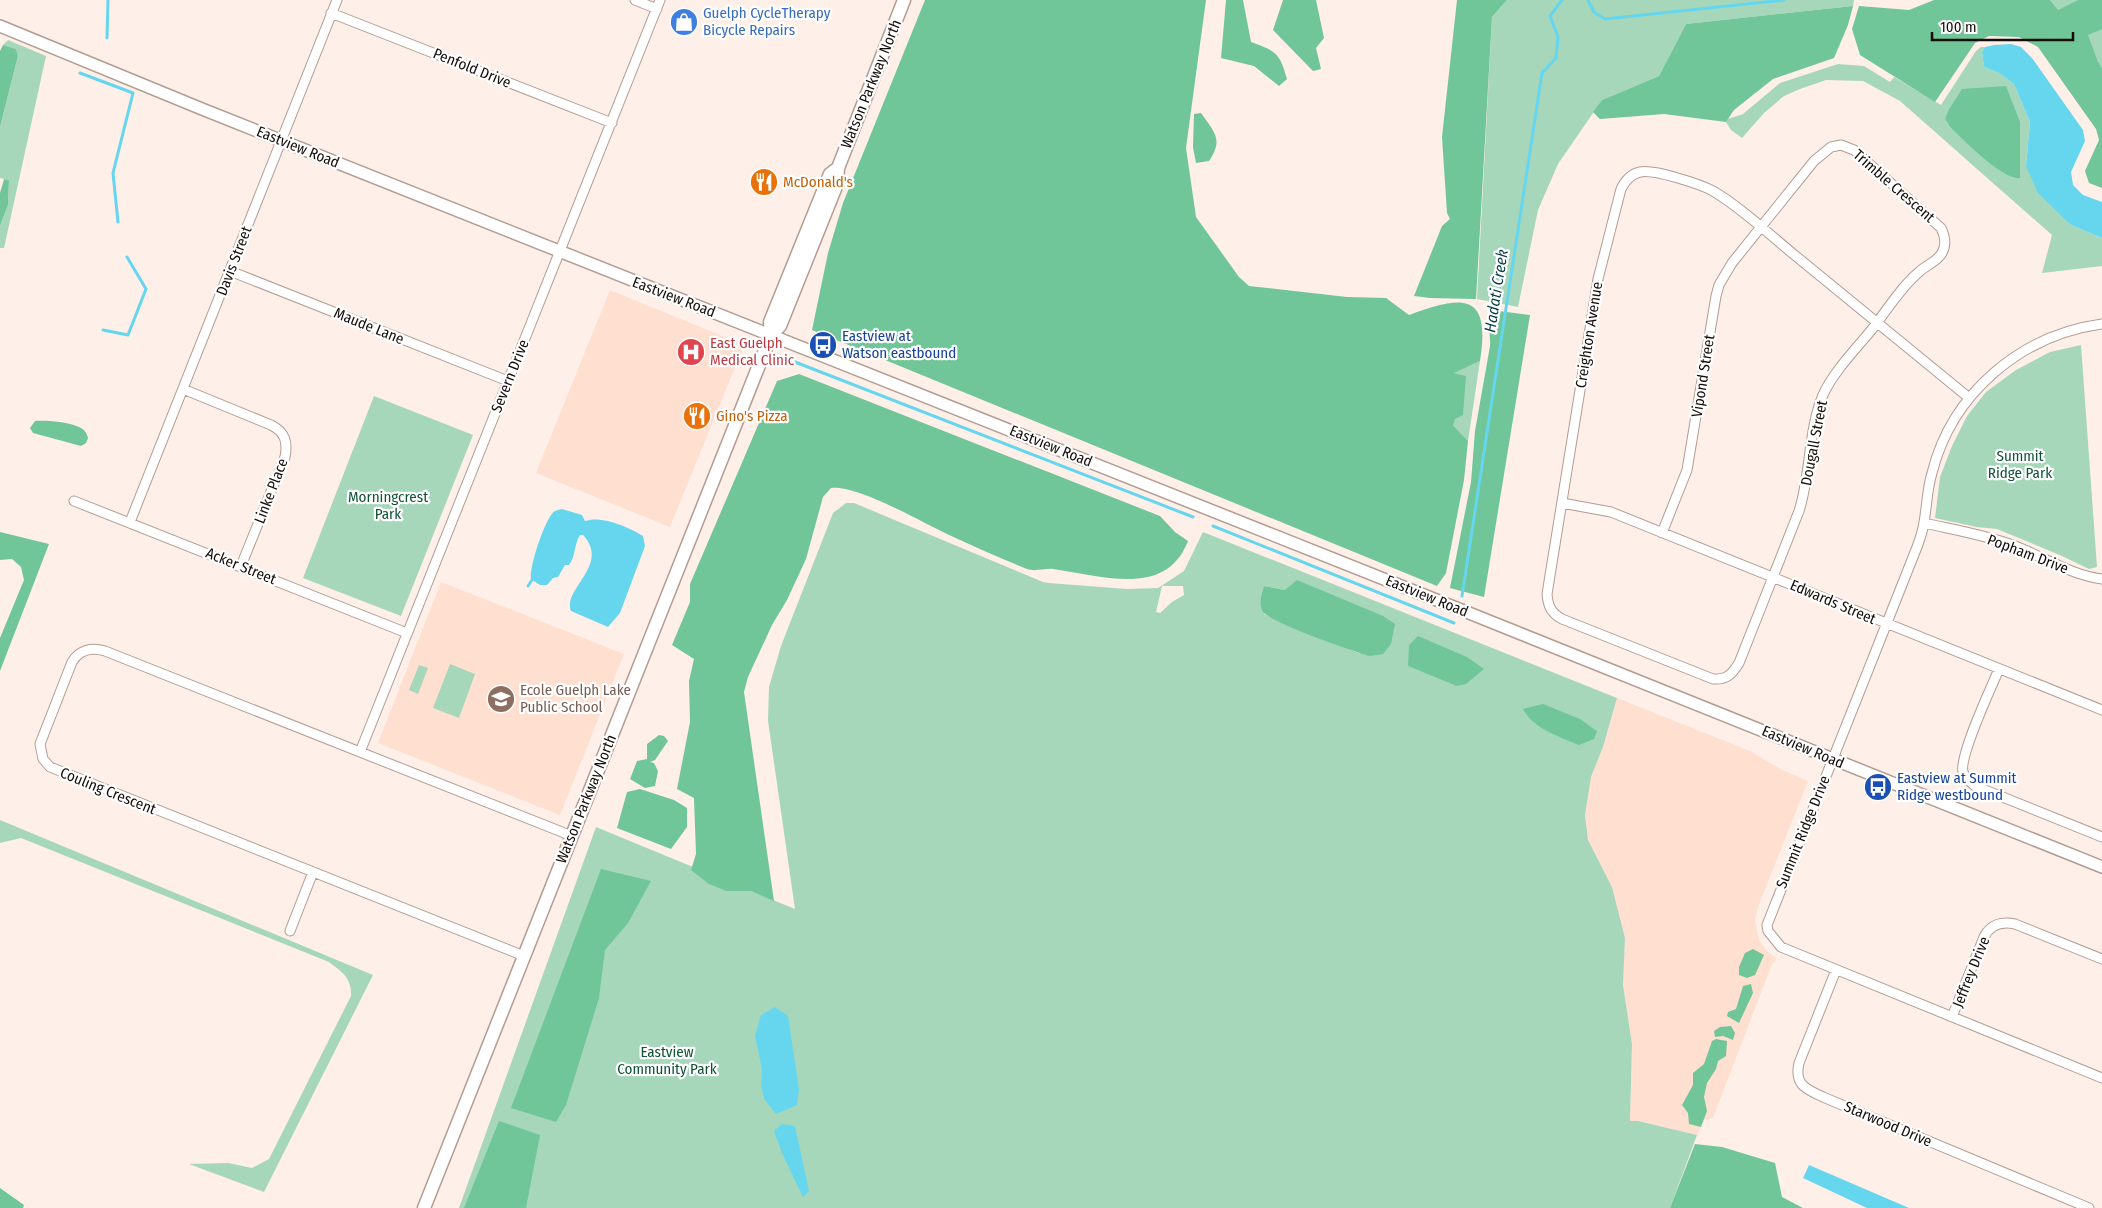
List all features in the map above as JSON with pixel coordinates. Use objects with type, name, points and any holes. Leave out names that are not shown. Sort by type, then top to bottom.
[{"type":"main road","name":"Watson Parkway North","points":[[424,1208],[771,335],[780,326],[837,184],[838,168],[904,0]]},
{"type":"street","name":"Davis Street","points":[[130,522],[337,0]]},
{"type":"street","points":[[636,0],[659,4]]},
{"type":"street","name":"Severn Drive","points":[[360,752],[659,4]]},
{"type":"street","name":"Penfold Drive","points":[[332,13],[612,123]]},
{"type":"street","name":"Eastview Road","points":[[0,26],[560,252],[1776,735],[2102,867]]},
{"type":"street","name":"Trimble Crescent","points":[[1760,227],[1822,153],[1831,147],[1841,145],[1854,150],[1941,228],[1946,242],[1942,254],[1918,272],[1878,322]]},
{"type":"street","name":"Creighton Avenue","points":[[1772,577],[1734,672],[1727,677],[1713,679],[1562,619],[1552,613],[1548,604],[1547,594],[1598,279],[1624,181],[1632,174],[1651,172],[1699,185],[1724,198],[1968,397]]},
{"type":"street","name":"Vipond Street","points":[[1662,533],[1687,470],[1719,284],[1732,263],[1760,227]]},
{"type":"street","name":"Maude Lane","points":[[230,270],[508,381]]},
{"type":"street","name":"Dougall Street","points":[[1772,577],[1804,496],[1816,419],[1823,394],[1830,382],[1878,322]]},
{"type":"street","name":"Summit Ridge Drive","points":[[2102,324],[2072,330],[2034,346],[1999,366],[1968,397],[1947,432],[1931,473],[1924,523],[1917,547],[1767,925],[1768,931],[1781,947],[2102,1078]]},
{"type":"street","name":"Linke Place","points":[[183,389],[271,425],[281,432],[286,442],[285,457],[241,566]]},
{"type":"street","name":"Acker Street","points":[[74,500],[407,633]]},
{"type":"street","name":"Edwards Street","points":[[1562,503],[1611,512],[2102,710]]},
{"type":"street","name":"Popham Drive","points":[[1924,523],[1999,541],[2083,575],[2102,579]]},
{"type":"street","name":"Couling Crescent","points":[[524,956],[56,770],[42,759],[40,747],[42,737],[74,658],[83,651],[94,649],[105,651],[572,836]]},
{"type":"street","points":[[1999,669],[1964,756],[1963,773],[1975,786],[2102,837]]},
{"type":"street","points":[[290,930],[313,872]]},
{"type":"street","name":"Jeffrey Drive","points":[[1952,1017],[1987,931],[1996,925],[2007,922],[2015,924],[2102,960]]},
{"type":"street","name":"Starwood Drive","points":[[1836,970],[1799,1063],[1798,1080],[1802,1086],[1808,1091],[2088,1208]]},
{"type":"shaded area","points":[[610,290],[744,345],[670,527],[536,473]]},
{"type":"shaded area","name":"Ecole Guelph Lake Public School","points":[[441,582],[624,654],[560,815],[378,743]]},
{"type":"shaded area","points":[[1617,698],[1750,751],[1782,770],[1808,781],[1758,907],[1755,920],[1759,940],[1766,950],[1777,959],[1772,964],[1713,1118],[1703,1120],[1697,1135],[1638,1121],[1630,1121],[1632,1044],[1623,985],[1625,938],[1612,887],[1588,840],[1585,815],[1591,777],[1603,747]]},
{"type":"green space","points":[[925,0],[1206,0],[1186,148],[1196,217],[1239,277],[1249,286],[1347,297],[1386,298],[1409,315],[1444,304],[1458,303],[1469,305],[1477,311],[1481,322],[1482,338],[1480,361],[1454,373],[1466,376],[1463,415],[1455,419],[1453,425],[1468,441],[1464,480],[1446,573],[1437,586],[812,330],[828,253],[843,203]]},
{"type":"green space","points":[[1226,0],[1243,0],[1251,42],[1272,51],[1279,58],[1287,79],[1279,86],[1254,66],[1221,58]]},
{"type":"green space","points":[[1283,0],[1316,0],[1324,38],[1316,48],[1321,69],[1313,71],[1273,30]]},
{"type":"green space","points":[[1457,0],[1507,0],[1492,17],[1476,299],[1414,296],[1442,226],[1450,219],[1447,213],[1442,137]]},
{"type":"green space","points":[[1507,0],[1854,0],[1853,6],[1686,24],[1659,76],[1602,100],[1558,164],[1538,210],[1518,307],[1477,299],[1492,17]]},
{"type":"green space","points":[[1934,0],[2050,0],[2058,10],[2078,0],[2102,0],[2102,29],[2088,35],[2102,68],[2102,188],[2089,183],[2085,171],[2099,140],[2096,129],[2038,47],[2019,37],[1989,36],[1975,43],[1935,102],[1860,55],[1852,29],[1859,6],[1909,10]]},
{"type":"green space","points":[[2050,0],[2102,0],[2102,68]]},
{"type":"green space","points":[[1853,6],[1848,25],[1834,58],[1773,79],[1734,110],[1726,122],[1664,114],[1600,119],[1593,112],[1602,100],[1659,76],[1686,24]]},
{"type":"green space","points":[[8,40],[46,56],[4,248],[0,248],[0,226],[8,205],[9,180],[0,178],[0,127],[18,56],[16,49],[3,45]]},
{"type":"green space","points":[[3,45],[16,49],[18,56],[0,127],[0,51]]},
{"type":"green space","points":[[1981,47],[1985,47],[1982,52],[1984,67],[1999,73],[2014,84],[2030,122],[2026,166],[2071,225],[2102,238],[2102,266],[2042,273],[2052,235],[1900,101],[1863,81],[1826,80],[1784,96],[1764,113],[1742,138],[1731,130],[1726,122],[1728,119],[1743,114],[1780,83],[1838,64],[1864,66],[1890,82],[1894,77],[1941,105],[1976,51]],"holes":[[[1948,111],[2014,178],[1997,168],[1950,127],[1945,119]]]},
{"type":"green space","points":[[2006,86],[2020,122],[2020,178],[2003,173],[1994,166],[1950,127],[1945,119],[1962,89]]},
{"type":"green space","points":[[1201,113],[1216,136],[1216,147],[1209,161],[1196,163],[1193,147],[1194,114]]},
{"type":"green space","points":[[4,179],[9,180],[8,205],[0,226],[0,193]]},
{"type":"green space","points":[[1491,310],[1530,315],[1484,597],[1450,588],[1471,482],[1475,431],[1490,346],[1489,323]]},
{"type":"green space","name":"Summit Ridge Park","points":[[2081,345],[2097,567],[2089,569],[1997,529],[1977,527],[1935,518],[1940,477],[1952,446],[1967,416],[1986,392],[2016,370],[2050,352]]},
{"type":"green space","points":[[1480,361],[1468,441],[1453,425],[1453,373]]},
{"type":"green space","points":[[799,374],[1160,516],[1175,532],[1188,541],[1181,555],[1172,565],[1162,572],[1137,579],[1109,578],[1053,569],[1030,570],[872,498],[856,492],[831,488],[823,497],[806,559],[787,600],[772,625],[748,677],[744,692],[774,901],[751,891],[726,891],[709,884],[691,870],[696,854],[694,798],[677,789],[690,722],[689,681],[694,659],[672,645],[690,602],[690,584],[777,381]]},
{"type":"green space","name":"Morningcrest Park","points":[[374,396],[473,435],[401,616],[303,578]]},
{"type":"green space","points":[[35,421],[71,424],[84,430],[88,438],[86,443],[81,446],[33,433],[30,428]]},
{"type":"green space","name":"Eastview Community Park","points":[[846,503],[854,503],[1043,582],[1127,589],[1158,588],[1184,571],[1203,532],[1617,698],[1603,747],[1591,777],[1585,815],[1588,840],[1612,887],[1625,938],[1623,985],[1632,1044],[1630,1121],[1638,1121],[1697,1135],[1670,1208],[459,1208],[596,827],[795,909],[768,721],[769,687],[781,646],[833,513]],"holes":[[[1162,586],[1183,586],[1184,595],[1172,602],[1160,613],[1156,612]],[[1264,586],[1285,590],[1361,654],[1264,614]]]},
{"type":"green space","points":[[0,532],[49,544],[0,671],[0,638],[24,580],[21,567],[12,559],[0,560]]},
{"type":"green space","points":[[1297,580],[1383,616],[1395,624],[1391,644],[1383,654],[1370,656],[1280,623],[1263,612],[1261,596],[1264,586],[1285,590]]},
{"type":"green space","points":[[1418,636],[1467,657],[1484,669],[1466,684],[1457,686],[1408,666],[1409,645]]},
{"type":"green space","points":[[450,664],[475,674],[459,718],[433,708]]},
{"type":"green space","points":[[419,665],[428,668],[418,694],[409,690]]},
{"type":"green space","points":[[1543,704],[1580,719],[1597,731],[1594,739],[1579,745],[1540,727],[1527,716],[1523,709]]},
{"type":"green space","points":[[659,735],[664,736],[668,741],[655,760],[650,762],[654,763],[658,771],[655,786],[645,788],[630,779],[637,761],[647,759],[647,744]]},
{"type":"green space","points":[[640,789],[674,800],[687,808],[687,827],[671,849],[617,828],[627,792]]},
{"type":"green space","points":[[0,820],[373,975],[264,1192],[189,1164],[228,1163],[252,1168],[269,1159],[351,996],[348,980],[329,962],[21,838],[0,843]]},
{"type":"green space","points":[[601,869],[651,881],[628,923],[605,950],[599,998],[566,1105],[556,1122],[511,1108]]},
{"type":"green space","points":[[1753,949],[1764,955],[1755,975],[1747,978],[1739,975],[1739,967],[1745,953]]},
{"type":"green space","points":[[1751,984],[1753,993],[1739,1023],[1727,1016],[1728,1012],[1736,1009],[1743,986]]},
{"type":"green space","points":[[1731,1026],[1735,1033],[1733,1040],[1723,1036],[1715,1037],[1714,1031],[1720,1027]]},
{"type":"green space","points":[[1716,1039],[1727,1041],[1726,1056],[1718,1061],[1716,1069],[1707,1083],[1704,1097],[1707,1111],[1701,1127],[1689,1124],[1688,1113],[1682,1105],[1693,1085],[1693,1073],[1704,1064],[1712,1041]]},
{"type":"green space","points":[[499,1121],[540,1135],[526,1208],[464,1208]]},
{"type":"green space","points":[[1695,1144],[1722,1147],[1775,1163],[1782,1197],[1803,1208],[1670,1208]]},
{"type":"green space","points":[[0,1188],[24,1205],[23,1208],[0,1208]]},
{"type":"water","points":[[2011,44],[2021,47],[2032,58],[2083,130],[2085,141],[2071,172],[2073,185],[2083,195],[2102,202],[2102,238],[2071,225],[2038,193],[2026,166],[2030,122],[2014,84],[1999,73],[1984,67],[1982,52],[1985,47]]},
{"type":"water","points":[[562,509],[582,515],[585,521],[607,521],[623,526],[643,536],[645,546],[620,613],[608,627],[571,611],[570,603],[573,594],[589,566],[592,556],[590,546],[583,535],[580,535],[578,539],[569,565],[565,565],[558,577],[553,578],[547,585],[540,585],[531,579],[535,556],[545,526],[556,510]]},
{"type":"water","points":[[775,1007],[788,1016],[799,1089],[797,1105],[776,1114],[764,1099],[761,1085],[762,1069],[755,1036],[761,1015]]},
{"type":"water","points":[[782,1124],[795,1126],[809,1191],[803,1197],[782,1153],[774,1131]]},
{"type":"water","points":[[1809,1165],[1909,1208],[1867,1208],[1803,1178]]},
{"type":"waterway","points":[[107,38],[108,0]]},
{"type":"waterway","name":"Hadati Creek","points":[[1462,596],[1542,73],[1556,58],[1558,37],[1550,16],[1562,0]]},
{"type":"waterway","name":"Hadati Creek","points":[[1588,0],[1594,12],[1605,19],[1784,0]]},
{"type":"waterway","points":[[80,73],[133,93],[113,173],[118,222]]},
{"type":"waterway","points":[[103,330],[128,335],[146,289],[127,257]]},
{"type":"waterway","points":[[795,362],[1193,517]]},
{"type":"waterway","points":[[1213,526],[1454,623]]},
{"type":"waterway","points":[[528,586],[532,580]]},
{"type":"place","name":"Guelph CycleTherapy Bicycle Repairs","points":[[684,22]]},
{"type":"place","name":"McDonald's","points":[[764,182]]},
{"type":"place","name":"Eastview at Watson eastbound","points":[[823,345]]},
{"type":"place","name":"East Guelph Medical Clinic","points":[[691,352]]},
{"type":"place","name":"Gino's Pizza","points":[[697,416]]},
{"type":"place","name":"Ecole Guelph Lake Public School","points":[[501,699]]},
{"type":"place","name":"Eastview at Summit Ridge westbound","points":[[1878,787]]}]
